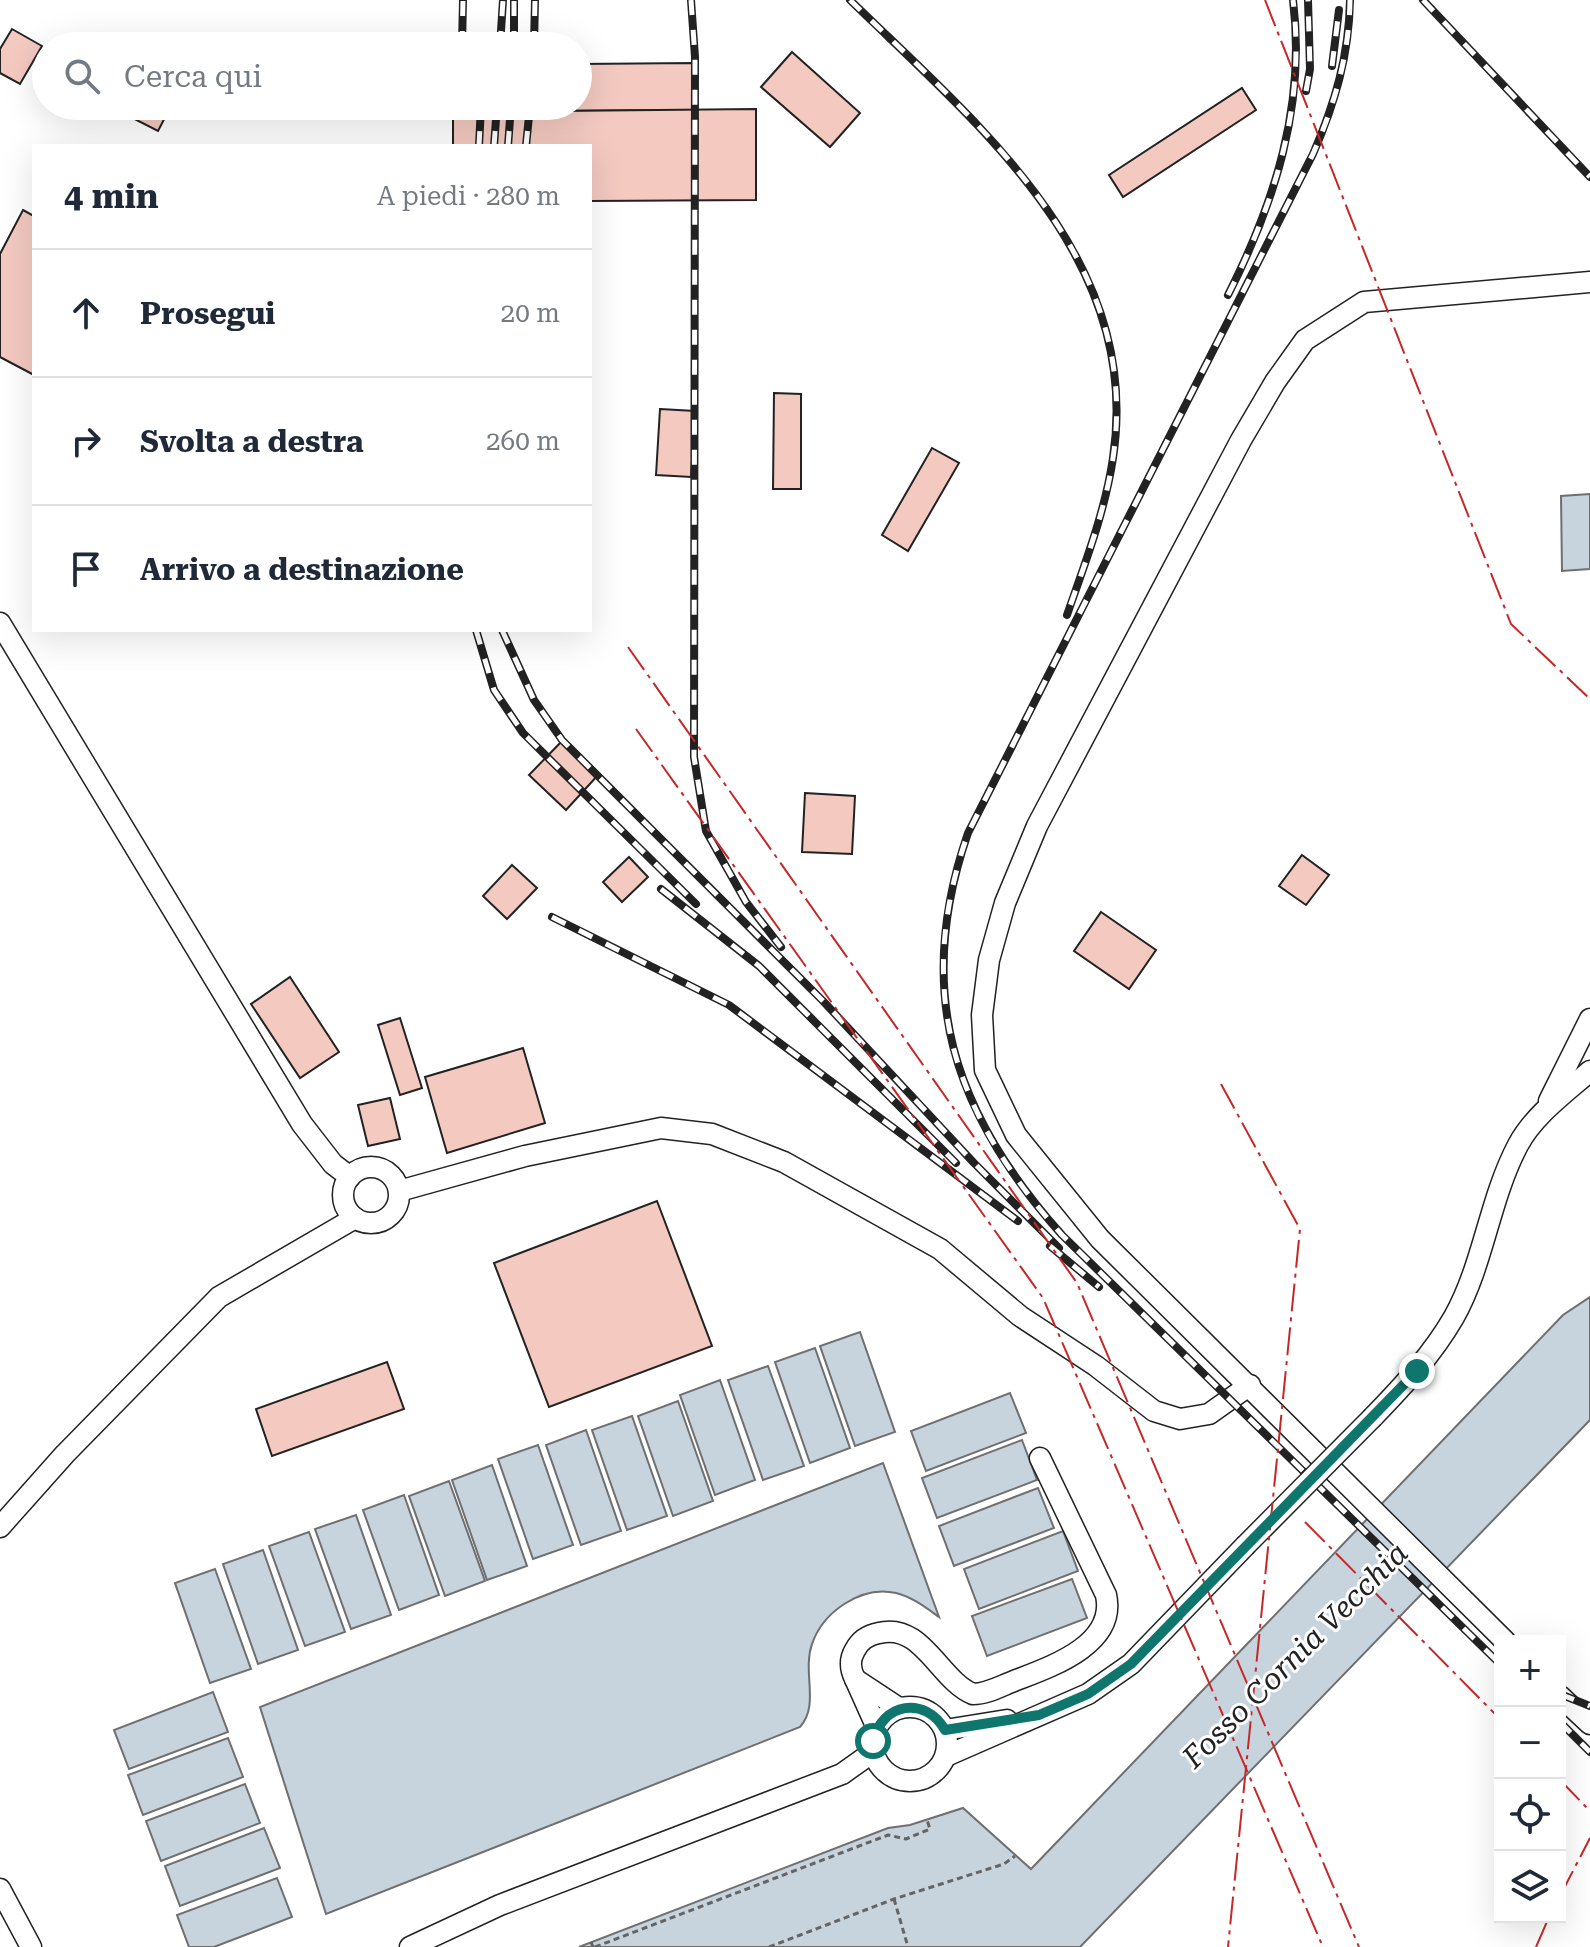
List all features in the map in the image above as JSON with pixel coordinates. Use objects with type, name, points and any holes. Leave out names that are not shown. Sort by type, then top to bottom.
[{"type":"street","points":[[1499,1635],[1377,1510],[1100,1239],[1016,1135],[985,1070],[982,1015],[989,960],[1005,903],[1037,826],[1241,440],[1275,382],[1305,340],[1364,302],[1590,282]]},
{"type":"street","points":[[0,623],[302,1124],[333,1164],[350,1177]]},
{"type":"street","points":[[1544,1112],[1590,1019]]},
{"type":"street","points":[[946,1756],[1088,1694],[1131,1664],[1417,1371],[1455,1316],[1478,1265],[1497,1194],[1519,1143],[1544,1112],[1590,1071]]},
{"type":"street","points":[[399,1191],[525,1156],[661,1128],[712,1134],[811,1176],[940,1249],[1020,1316],[1096,1366],[1154,1411],[1180,1419],[1209,1414],[1250,1385]]},
{"type":"street","points":[[366,1168],[384,1170],[396,1182],[399,1191],[395,1209],[381,1221],[363,1222],[355,1218],[344,1203],[343,1194],[350,1177],[366,1168]]},
{"type":"street","points":[[0,1527],[65,1454],[219,1297],[355,1218]]},
{"type":"street","points":[[877,1728],[850,1671],[857,1646],[864,1638],[887,1631],[916,1641],[954,1683],[973,1694],[1061,1663],[1091,1640],[1107,1614],[1106,1595],[1040,1458]]},
{"type":"street","points":[[855,1679],[899,1708]]},
{"type":"street","points":[[1566,1702],[1590,1724]]},
{"type":"street","points":[[842,1774],[884,1771],[903,1781],[925,1779],[946,1756],[945,1730],[940,1721],[921,1708],[899,1708],[889,1713],[877,1728],[873,1752],[884,1771]]},
{"type":"street","points":[[945,1730],[1039,1715]]},
{"type":"street","points":[[410,1947],[500,1905],[842,1774],[873,1752]]},
{"type":"street","points":[[0,1889],[31,1947]]},
{"type":"path","points":[[593,1945],[888,1835],[906,1839],[930,1829],[927,1820]]},
{"type":"path","points":[[769,1947],[894,1899],[1004,1864],[1015,1856]]},
{"type":"path","points":[[894,1899],[908,1947]]},
{"type":"water","points":[[1590,494],[1590,569],[1562,571],[1561,496]]},
{"type":"water","name":"Fosso Cornia Vecchia","points":[[1590,1297],[1590,1420],[1080,1947],[579,1947],[888,1828],[910,1825],[963,1808],[1031,1869],[1563,1315]]},
{"type":"water","points":[[860,1332],[895,1432],[855,1446],[820,1346]]},
{"type":"water","points":[[815,1348],[850,1448],[810,1463],[775,1362]]},
{"type":"water","points":[[768,1366],[804,1466],[763,1480],[728,1380]]},
{"type":"water","points":[[720,1380],[755,1480],[715,1495],[680,1395]]},
{"type":"water","points":[[1010,1393],[1026,1433],[926,1471],[911,1431]]},
{"type":"water","points":[[678,1401],[713,1501],[673,1516],[638,1416]]},
{"type":"water","points":[[632,1416],[667,1516],[627,1530],[592,1430]]},
{"type":"water","points":[[586,1430],[621,1531],[581,1545],[546,1445]]},
{"type":"water","points":[[1022,1440],[1037,1480],[937,1518],[922,1478]]},
{"type":"water","points":[[538,1445],[573,1545],[533,1559],[498,1459]]},
{"type":"water","points":[[883,1463],[939,1617],[896,1593],[870,1593],[857,1597],[834,1612],[817,1632],[809,1655],[809,1709],[800,1727],[326,1914],[260,1707]]},
{"type":"water","points":[[492,1465],[527,1566],[487,1580],[452,1480]]},
{"type":"water","points":[[449,1481],[485,1581],[445,1596],[409,1496]]},
{"type":"water","points":[[1038,1488],[1054,1528],[954,1566],[939,1526]]},
{"type":"water","points":[[404,1495],[439,1595],[399,1610],[363,1510]]},
{"type":"water","points":[[356,1515],[391,1615],[351,1629],[315,1529]]},
{"type":"water","points":[[1063,1531],[1078,1571],[979,1609],[964,1569]]},
{"type":"water","points":[[309,1532],[345,1632],[305,1646],[269,1546]]},
{"type":"water","points":[[263,1550],[298,1650],[258,1664],[223,1564]]},
{"type":"water","points":[[215,1569],[251,1669],[210,1683],[175,1583]]},
{"type":"water","points":[[1072,1579],[1087,1618],[987,1656],[972,1616]]},
{"type":"water","points":[[213,1692],[228,1732],[129,1769],[114,1730]]},
{"type":"water","points":[[228,1738],[243,1777],[143,1815],[128,1775]]},
{"type":"water","points":[[245,1784],[260,1823],[161,1861],[146,1821]]},
{"type":"water","points":[[264,1828],[280,1868],[180,1906],[165,1866]]},
{"type":"water","points":[[277,1878],[292,1917],[214,1947],[189,1947],[177,1915]]},
{"type":"building","points":[[12,29],[32,40],[32,63],[20,84],[0,73],[0,49]]},
{"type":"building","points":[[792,52],[860,113],[830,147],[761,87]]},
{"type":"building","points":[[693,63],[694,110],[592,111],[592,64]]},
{"type":"building","points":[[1242,88],[1256,110],[1123,197],[1109,175]]},
{"type":"building","points":[[756,109],[756,200],[592,201],[592,144],[453,144],[453,120],[592,120],[592,111]]},
{"type":"building","points":[[136,120],[164,120],[158,131]]},
{"type":"building","points":[[23,210],[32,215],[32,374],[0,357],[0,254]]},
{"type":"building","points":[[774,393],[801,394],[801,489],[773,489]]},
{"type":"building","points":[[660,409],[695,411],[691,477],[656,475]]},
{"type":"building","points":[[932,448],[959,463],[908,551],[882,535]]},
{"type":"building","points":[[563,740],[599,774],[566,810],[529,775]]},
{"type":"building","points":[[805,793],[855,796],[852,854],[802,852]]},
{"type":"building","points":[[1302,855],[1329,875],[1306,905],[1279,886]]},
{"type":"building","points":[[629,857],[648,877],[622,902],[603,882]]},
{"type":"building","points":[[512,865],[537,888],[507,919],[483,896]]},
{"type":"building","points":[[1101,912],[1156,950],[1129,989],[1074,951]]},
{"type":"building","points":[[290,977],[339,1052],[300,1078],[251,1004]]},
{"type":"building","points":[[400,1018],[422,1088],[400,1095],[378,1025]]},
{"type":"building","points":[[523,1048],[545,1123],[447,1153],[425,1077]]},
{"type":"building","points":[[390,1098],[400,1139],[368,1146],[358,1105]]},
{"type":"building","points":[[657,1201],[712,1346],[549,1407],[494,1263]]},
{"type":"building","points":[[387,1362],[404,1409],[272,1456],[256,1409]]},
{"type":"railway","points":[[462,32],[463,0]]},
{"type":"railway","points":[[501,32],[503,0]]},
{"type":"railway","points":[[514,0],[514,32]]},
{"type":"railway","points":[[534,32],[535,0]]},
{"type":"railway","points":[[691,0],[695,57],[694,757],[706,831],[746,902],[781,947]]},
{"type":"railway","points":[[850,0],[949,96],[1041,200],[1077,258],[1103,319],[1116,386],[1113,458],[1100,518],[1067,615]]},
{"type":"railway","points":[[1228,295],[1260,224],[1283,152],[1295,77],[1293,0]]},
{"type":"railway","points":[[1306,91],[1310,69],[1308,0]]},
{"type":"railway","points":[[1350,0],[1347,41],[1339,79],[1313,154],[968,833],[952,891],[944,946],[945,998],[954,1048],[970,1096],[994,1143],[1024,1189],[1062,1235],[1494,1658]]},
{"type":"railway","points":[[1423,0],[1590,177]]},
{"type":"railway","points":[[1332,66],[1339,10]]},
{"type":"railway","points":[[479,144],[480,120]]},
{"type":"railway","points":[[494,144],[496,120]]},
{"type":"railway","points":[[508,144],[510,120]]},
{"type":"railway","points":[[526,144],[529,120]]},
{"type":"railway","points":[[477,632],[494,690],[523,733],[696,904]]},
{"type":"railway","points":[[503,632],[534,700],[562,740],[823,1001],[974,1163],[1059,1248]]},
{"type":"railway","points":[[661,889],[759,966],[956,1163]]},
{"type":"railway","points":[[552,917],[729,1005],[1018,1221]]},
{"type":"railway","points":[[1050,1246],[1099,1287]]},
{"type":"railway","points":[[1566,1696],[1590,1706]]},
{"type":"railway","points":[[1566,1728],[1590,1752]]},
{"type":"power","points":[[1265,0],[1511,624],[1590,699]]},
{"type":"power","points":[[628,647],[1077,1283],[1359,1947]]},
{"type":"power","points":[[636,729],[1043,1298],[1323,1947]]},
{"type":"power","points":[[1221,1084],[1300,1229],[1228,1947]]},
{"type":"power","points":[[1305,1522],[1494,1713]]},
{"type":"power","points":[[1566,1786],[1590,1811]]},
{"type":"power","points":[[1566,1884],[1590,1838]]},
{"type":"power","points":[[1536,1947],[1546,1923]]},
{"type":"route","points":[[873,1741],[881,1720],[899,1708],[910,1706],[932,1713],[945,1730],[1039,1715],[1088,1694],[1131,1664],[1417,1371]]}]
